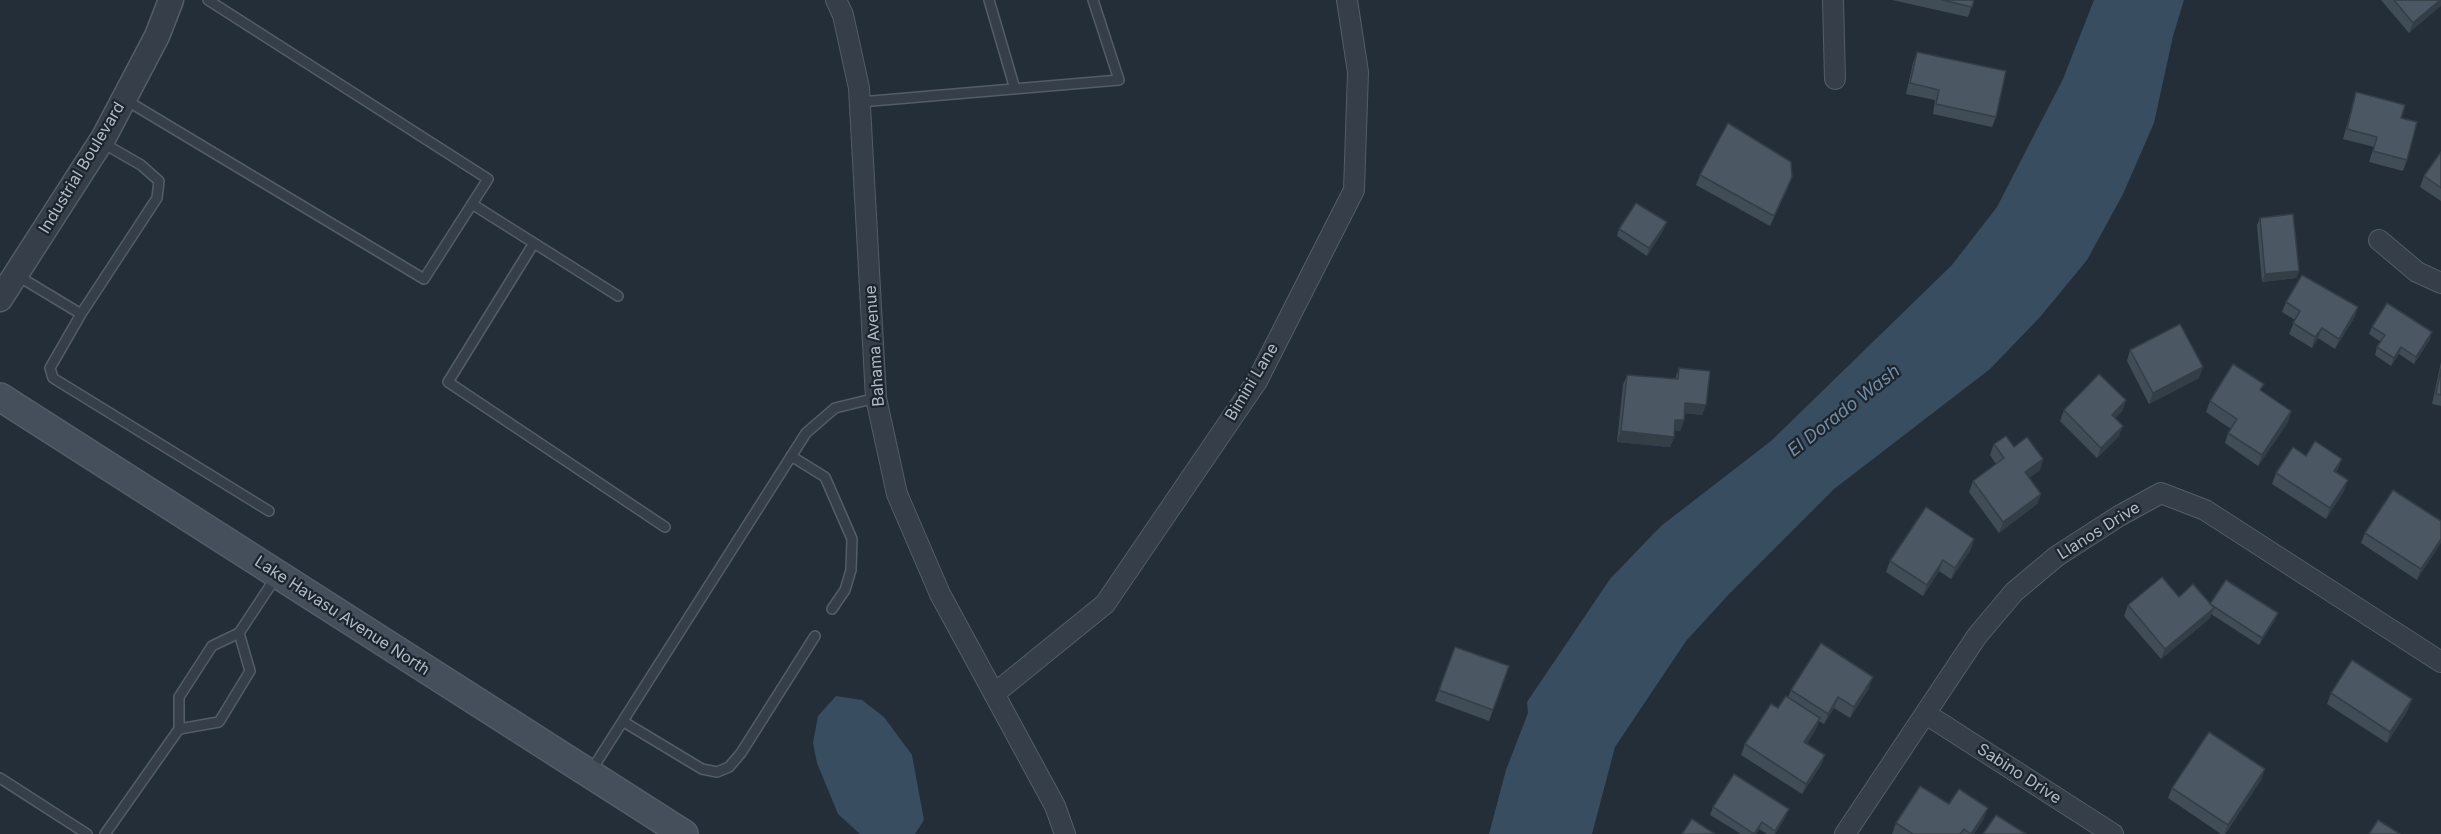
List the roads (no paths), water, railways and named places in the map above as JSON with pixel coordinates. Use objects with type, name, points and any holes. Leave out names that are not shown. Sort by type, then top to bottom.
[{"type":"main road","name":"Lake Havasu Avenue North","points":[[0,397],[684,834]]},
{"type":"street","name":"Industrial Boulevard","points":[[0,298],[101,142],[157,36],[171,0]]},
{"type":"street","name":"Bahama Avenue","points":[[836,0],[843,15],[860,102],[876,398],[897,494],[939,594],[1055,806],[1065,834]]},
{"type":"street","name":"Bimini Lane","points":[[994,694],[1105,604],[1257,381],[1354,190],[1358,72],[1347,0]]},
{"type":"street","points":[[1833,0],[1836,79]]},
{"type":"street","points":[[2379,240],[2417,272],[2441,283]]},
{"type":"street","name":"Llanos Drive","points":[[1845,834],[1977,636],[2014,592],[2057,556],[2119,516],[2161,493],[2205,510],[2441,662]]},
{"type":"street","name":"Sabino Drive","points":[[1926,714],[2113,834]]},
{"type":"lane","points":[[124,99],[424,279],[488,179],[208,0]]},
{"type":"lane","points":[[989,0],[1015,89]]},
{"type":"lane","points":[[860,102],[1119,80],[1093,0]]},
{"type":"lane","points":[[101,142],[141,165],[159,181],[157,198],[81,314],[50,368],[53,378],[269,511]]},
{"type":"lane","points":[[472,204],[618,296]]},
{"type":"lane","points":[[534,243],[448,382],[665,527]]},
{"type":"lane","points":[[15,274],[81,314]]},
{"type":"lane","points":[[590,774],[806,433],[835,408],[876,398]]},
{"type":"lane","points":[[791,456],[825,477],[852,538],[851,570],[845,590],[832,609]]},
{"type":"lane","points":[[105,834],[179,729],[179,697],[212,646],[239,633],[277,574]]},
{"type":"lane","points":[[179,729],[219,722],[250,671],[239,633]]},
{"type":"lane","points":[[624,722],[702,769],[717,772],[729,767],[741,753],[815,636]]},
{"type":"lane","points":[[0,778],[87,834]]},
{"type":"water","name":"El Dorado Wash","points":[[2094,0],[2184,0],[2173,36],[2154,123],[2123,194],[2087,260],[2040,317],[1990,369],[1834,489],[1730,593],[1686,641],[1615,747],[1592,834],[1489,834],[1506,770],[1528,713],[1527,702],[1610,579],[1661,526],[1771,441],[1952,265],[1997,207],[2063,79]]},
{"type":"water","points":[[836,696],[862,700],[884,717],[912,755],[924,820],[915,834],[860,834],[838,814],[817,763],[813,743],[818,716]]}]
